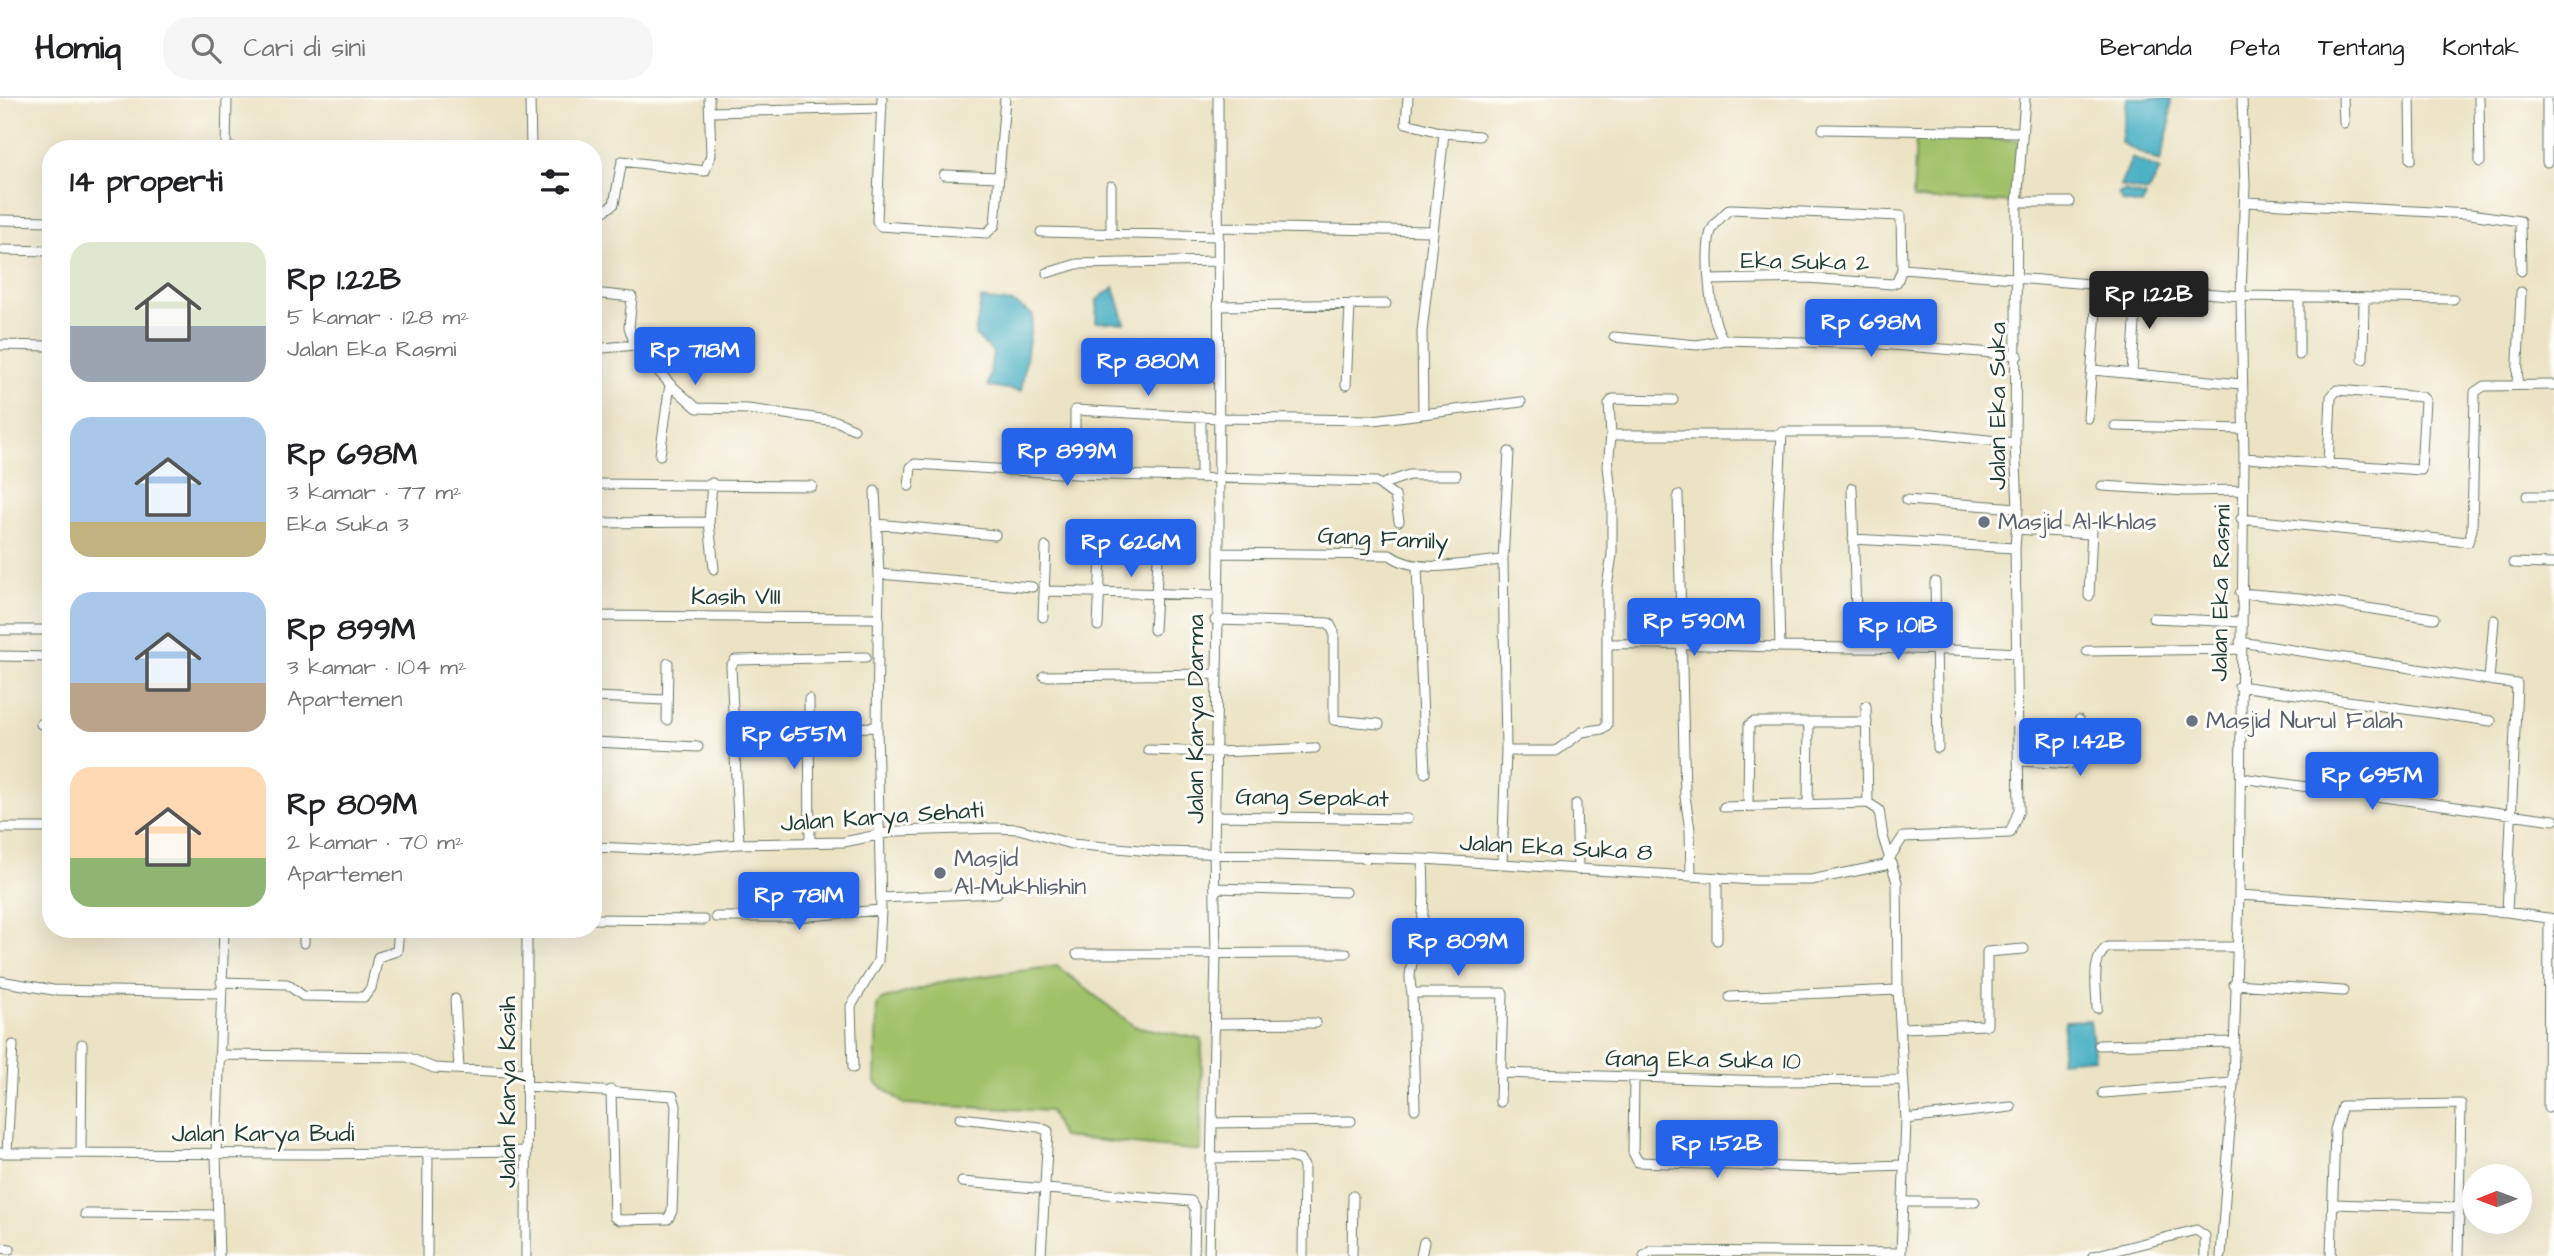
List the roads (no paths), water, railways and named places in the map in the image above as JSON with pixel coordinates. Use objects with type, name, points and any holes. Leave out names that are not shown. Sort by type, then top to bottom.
[{"type":"street","points":[[226,140],[227,98]]},
{"type":"street","points":[[530,98],[531,140]]},
{"type":"street","points":[[602,211],[614,204],[622,161],[705,171],[711,155],[709,98]]},
{"type":"street","points":[[710,112],[882,103],[877,221],[880,226],[987,233],[993,231],[995,225],[1005,98]]},
{"type":"street","name":"Jalan Karya Darma","points":[[1209,1256],[1216,955],[1214,852],[1217,816],[1215,620],[1219,553],[1218,98]]},
{"type":"street","points":[[1408,98],[1406,124],[1444,133],[1479,136]]},
{"type":"street","name":"Jalan Eka Suka","points":[[1892,858],[1903,837],[2010,833],[2019,810],[2015,548],[2018,508],[2015,443],[2018,355],[2017,202],[2020,132],[2025,98]]},
{"type":"street","name":"Jalan Eka Rasmi","points":[[2221,1256],[2233,1083],[2234,984],[2239,895],[2240,593],[2244,458],[2241,296],[2245,202],[2242,98]]},
{"type":"street","points":[[2343,98],[2344,123]]},
{"type":"street","points":[[2410,98],[2411,159]]},
{"type":"street","points":[[2479,98],[2480,162]]},
{"type":"street","points":[[2547,98],[2547,162]]},
{"type":"street","points":[[1823,129],[2020,132]]},
{"type":"street","points":[[1423,412],[1422,332],[1444,133]]},
{"type":"street","points":[[944,175],[999,177]]},
{"type":"street","points":[[1111,186],[1111,233]]},
{"type":"street","points":[[2017,202],[2070,202]]},
{"type":"street","points":[[2245,202],[2517,220],[2521,223],[2521,271]]},
{"type":"street","points":[[1725,340],[1717,332],[1709,280],[1711,231],[1727,211],[1733,209],[1900,216],[1902,269]]},
{"type":"street","points":[[0,220],[42,221]]},
{"type":"street","points":[[1041,232],[1433,231]]},
{"type":"street","points":[[3,250],[42,251]]},
{"type":"street","points":[[1047,272],[1077,264],[1217,261]]},
{"type":"street","name":"Eka Suka 2","points":[[1709,280],[1807,278],[1892,284],[1897,282],[1902,269],[2241,296],[2364,300],[2453,299]]},
{"type":"street","points":[[2088,418],[2098,284]]},
{"type":"street","points":[[2132,373],[2137,288]]},
{"type":"street","points":[[2517,385],[2521,292]]},
{"type":"street","points":[[602,294],[632,297],[629,327],[635,345],[670,384],[697,408],[748,409],[836,421],[855,429]]},
{"type":"street","points":[[2299,298],[2299,355]]},
{"type":"street","points":[[2363,359],[2364,300]]},
{"type":"street","points":[[1218,306],[1386,304]]},
{"type":"street","points":[[1346,385],[1350,306]]},
{"type":"street","points":[[1614,337],[1697,345],[1725,340],[1880,344],[2018,355]]},
{"type":"street","points":[[0,345],[42,346]]},
{"type":"street","points":[[602,348],[635,345]]},
{"type":"street","points":[[1126,348],[1219,351]]},
{"type":"street","points":[[2093,370],[2241,384]]},
{"type":"street","points":[[660,455],[670,384]]},
{"type":"street","points":[[2241,519],[2468,542],[2472,530],[2475,392],[2484,386],[2554,385]]},
{"type":"street","points":[[2244,458],[2328,465],[2421,470],[2425,400],[2422,397],[2337,390],[2331,397],[2328,465]]},
{"type":"street","points":[[1506,751],[1556,751],[1582,732],[1604,729],[1609,719],[1609,404],[1613,400],[1673,400]]},
{"type":"street","points":[[1075,474],[1075,410],[1218,418],[1373,420],[1521,402]]},
{"type":"street","points":[[1201,416],[1201,478]]},
{"type":"street","points":[[2115,426],[2243,429]]},
{"type":"street","points":[[1611,435],[1780,435],[1784,431],[1914,432],[2015,443]]},
{"type":"street","points":[[1780,435],[1780,647]]},
{"type":"street","points":[[1502,864],[1506,751],[1503,560],[1509,452]]},
{"type":"street","points":[[909,485],[911,467],[915,464],[1075,474],[1383,484],[1409,475],[1455,475]]},
{"type":"street","points":[[712,483],[709,522],[714,569]]},
{"type":"street","points":[[602,484],[812,486]]},
{"type":"street","points":[[1383,484],[1395,496],[1399,521]]},
{"type":"street","points":[[2102,486],[2186,491],[2242,489]]},
{"type":"street","points":[[1852,488],[1857,646]]},
{"type":"street","points":[[853,1068],[851,1006],[878,961],[881,910],[877,727],[879,574],[875,491]]},
{"type":"street","points":[[1678,495],[1685,796],[1690,830],[1690,875]]},
{"type":"street","points":[[2527,496],[2554,496]]},
{"type":"street","points":[[1906,500],[2018,508]]},
{"type":"street","points":[[602,523],[709,522]]},
{"type":"street","points":[[876,524],[995,535]]},
{"type":"street","points":[[2016,529],[2091,531],[2089,596]]},
{"type":"street","points":[[1853,539],[2015,548]]},
{"type":"street","points":[[1043,617],[1046,547]]},
{"type":"street","name":"Gang Family","points":[[1219,553],[1390,555],[1398,561],[1418,566],[1503,560]]},
{"type":"street","points":[[1098,626],[1101,556]]},
{"type":"street","points":[[1154,630],[1158,559]]},
{"type":"street","points":[[2513,563],[2554,564]]},
{"type":"street","points":[[1418,566],[1424,773]]},
{"type":"street","points":[[879,574],[1032,587]]},
{"type":"street","points":[[1936,582],[1938,748]]},
{"type":"street","points":[[1045,590],[1216,595]]},
{"type":"street","points":[[2240,593],[2299,598],[2434,618]]},
{"type":"street","name":"Kasih VIII","points":[[602,616],[879,618]]},
{"type":"street","points":[[2153,618],[2240,622]]},
{"type":"street","points":[[1215,620],[1329,623],[1334,632],[1334,720],[1379,724]]},
{"type":"street","points":[[2489,680],[2494,620]]},
{"type":"street","points":[[0,630],[42,630]]},
{"type":"street","points":[[1609,645],[1682,642],[1780,647],[1935,648],[2017,653]]},
{"type":"street","points":[[2087,652],[2240,645],[2517,684],[2509,816],[2507,912]]},
{"type":"street","points":[[0,656],[42,657]]},
{"type":"street","points":[[739,844],[732,666],[735,660],[866,657]]},
{"type":"street","points":[[667,720],[668,663]]},
{"type":"street","points":[[1044,676],[1217,674]]},
{"type":"street","points":[[2239,685],[2491,721]]},
{"type":"street","points":[[602,697],[667,700]]},
{"type":"street","points":[[809,699],[810,843]]},
{"type":"street","points":[[1866,706],[1868,803]]},
{"type":"street","points":[[2020,761],[2075,764],[2079,720]]},
{"type":"street","points":[[1748,806],[1749,725],[1753,722],[1867,722]]},
{"type":"street","points":[[1808,804],[1809,722]]},
{"type":"street","points":[[808,728],[877,727]]},
{"type":"street","points":[[602,742],[698,747]]},
{"type":"street","points":[[1148,750],[1217,752],[1315,748]]},
{"type":"street","points":[[2241,778],[2554,820]]},
{"type":"street","points":[[1644,1256],[1651,1251],[1716,1254],[1901,1253],[1906,1119],[1898,990],[1897,882],[1892,858],[1883,837],[1879,810],[1868,803],[1724,807]]},
{"type":"street","points":[[1576,804],[1578,870]]},
{"type":"street","name":"Gang Sepakat","points":[[1217,816],[1407,819]]},
{"type":"street","points":[[0,828],[42,828]]},
{"type":"street","name":"Jalan Karya Sehati","points":[[602,847],[666,850],[739,844],[844,842],[880,833],[934,829],[1019,829],[1071,844],[1163,852],[1214,852]]},
{"type":"street","name":"Jalan Eka Suka 8","points":[[1214,852],[1423,859],[1578,870],[1811,880],[1885,865],[1892,858]]},
{"type":"street","points":[[1415,1109],[1409,967],[1420,934],[1424,895],[1423,859]]},
{"type":"street","points":[[1717,877],[1717,940]]},
{"type":"street","points":[[1214,888],[1345,892]]},
{"type":"street","points":[[881,898],[998,893]]},
{"type":"street","points":[[2239,895],[2507,912],[2551,919],[2548,1108]]},
{"type":"street","points":[[716,917],[797,917],[881,910]]},
{"type":"street","points":[[602,919],[704,920]]},
{"type":"street","points":[[219,1256],[216,1154],[220,993],[224,938]]},
{"type":"street","points":[[304,938],[304,943]]},
{"type":"street","points":[[221,982],[283,983],[303,996],[364,997],[371,988],[378,957],[397,951],[398,938]]},
{"type":"street","name":"Jalan Karya Kasih","points":[[526,1256],[527,938]]},
{"type":"street","points":[[2097,1008],[2097,961],[2101,951],[2108,947],[2236,947]]},
{"type":"street","points":[[1901,1028],[1987,1025],[1987,951],[2024,949]]},
{"type":"street","points":[[1077,954],[1346,953]]},
{"type":"street","points":[[0,981],[52,990],[220,993]]},
{"type":"street","points":[[2234,984],[2343,991]]},
{"type":"street","points":[[1730,997],[1898,990]]},
{"type":"street","points":[[1412,993],[1503,993],[1503,1073],[1500,1102]]},
{"type":"street","points":[[455,999],[459,1069]]},
{"type":"street","points":[[1215,1024],[1316,1023]]},
{"type":"street","points":[[2099,1045],[2233,1042]]},
{"type":"street","points":[[81,1153],[82,1044]]},
{"type":"street","points":[[3,1153],[13,1045]]},
{"type":"street","points":[[219,1055],[407,1057],[430,1067],[526,1073]]},
{"type":"street","name":"Gang Eka Suka 10","points":[[1503,1073],[1769,1081],[1903,1080]]},
{"type":"street","points":[[1634,1078],[1633,1152],[1638,1162],[1818,1168],[1904,1165]]},
{"type":"street","points":[[2104,1093],[2233,1083]]},
{"type":"street","points":[[527,1086],[611,1090],[671,1095],[675,1099],[672,1210],[668,1219],[619,1220],[614,1217],[611,1090]]},
{"type":"street","points":[[2331,1256],[2334,1130],[2342,1106],[2461,1104],[2458,1256]]},
{"type":"street","points":[[1906,1119],[2011,1107]]},
{"type":"street","points":[[960,1118],[1046,1129],[1049,1140],[1041,1256]]},
{"type":"street","points":[[1212,1123],[1352,1121]]},
{"type":"street","name":"Jalan Karya Budi","points":[[3,1153],[526,1151]]},
{"type":"street","points":[[427,1256],[428,1152]]},
{"type":"street","points":[[1211,1158],[1289,1157],[1300,1160],[1304,1166],[1303,1256]]},
{"type":"street","points":[[962,1182],[1191,1202],[1195,1209],[1194,1256]]},
{"type":"street","points":[[1352,1256],[1353,1196]]},
{"type":"street","points":[[1903,1202],[1975,1202]]},
{"type":"street","points":[[2333,1204],[2459,1208]]},
{"type":"street","points":[[85,1214],[218,1216]]},
{"type":"street","points":[[2093,1256],[2196,1230],[2205,1236],[2205,1256]]},
{"type":"street","points":[[1421,1256],[1424,1242]]},
{"type":"water","points":[[2127,98],[2171,98],[2170,124],[2160,162],[2121,143]]},
{"type":"water","points":[[2132,158],[2160,170],[2148,192],[2120,186]]},
{"type":"water","points":[[2124,191],[2146,197],[2142,205],[2123,202],[2118,194]]},
{"type":"water","points":[[1114,287],[1125,323],[1096,322],[1097,300]]},
{"type":"water","points":[[981,299],[1014,303],[1033,315],[1021,391],[988,386],[993,352],[975,335]]},
{"type":"water","points":[[2090,1020],[2095,1058],[2060,1061],[2065,1021]]},
{"type":"place","name":"Masjid Al-Ikhlas","points":[[1984,522]]},
{"type":"place","name":"Masjid Nurul Falah","points":[[2192,721]]},
{"type":"place","name":"Masjid Al-Mukhlishin","points":[[940,873]]}]
